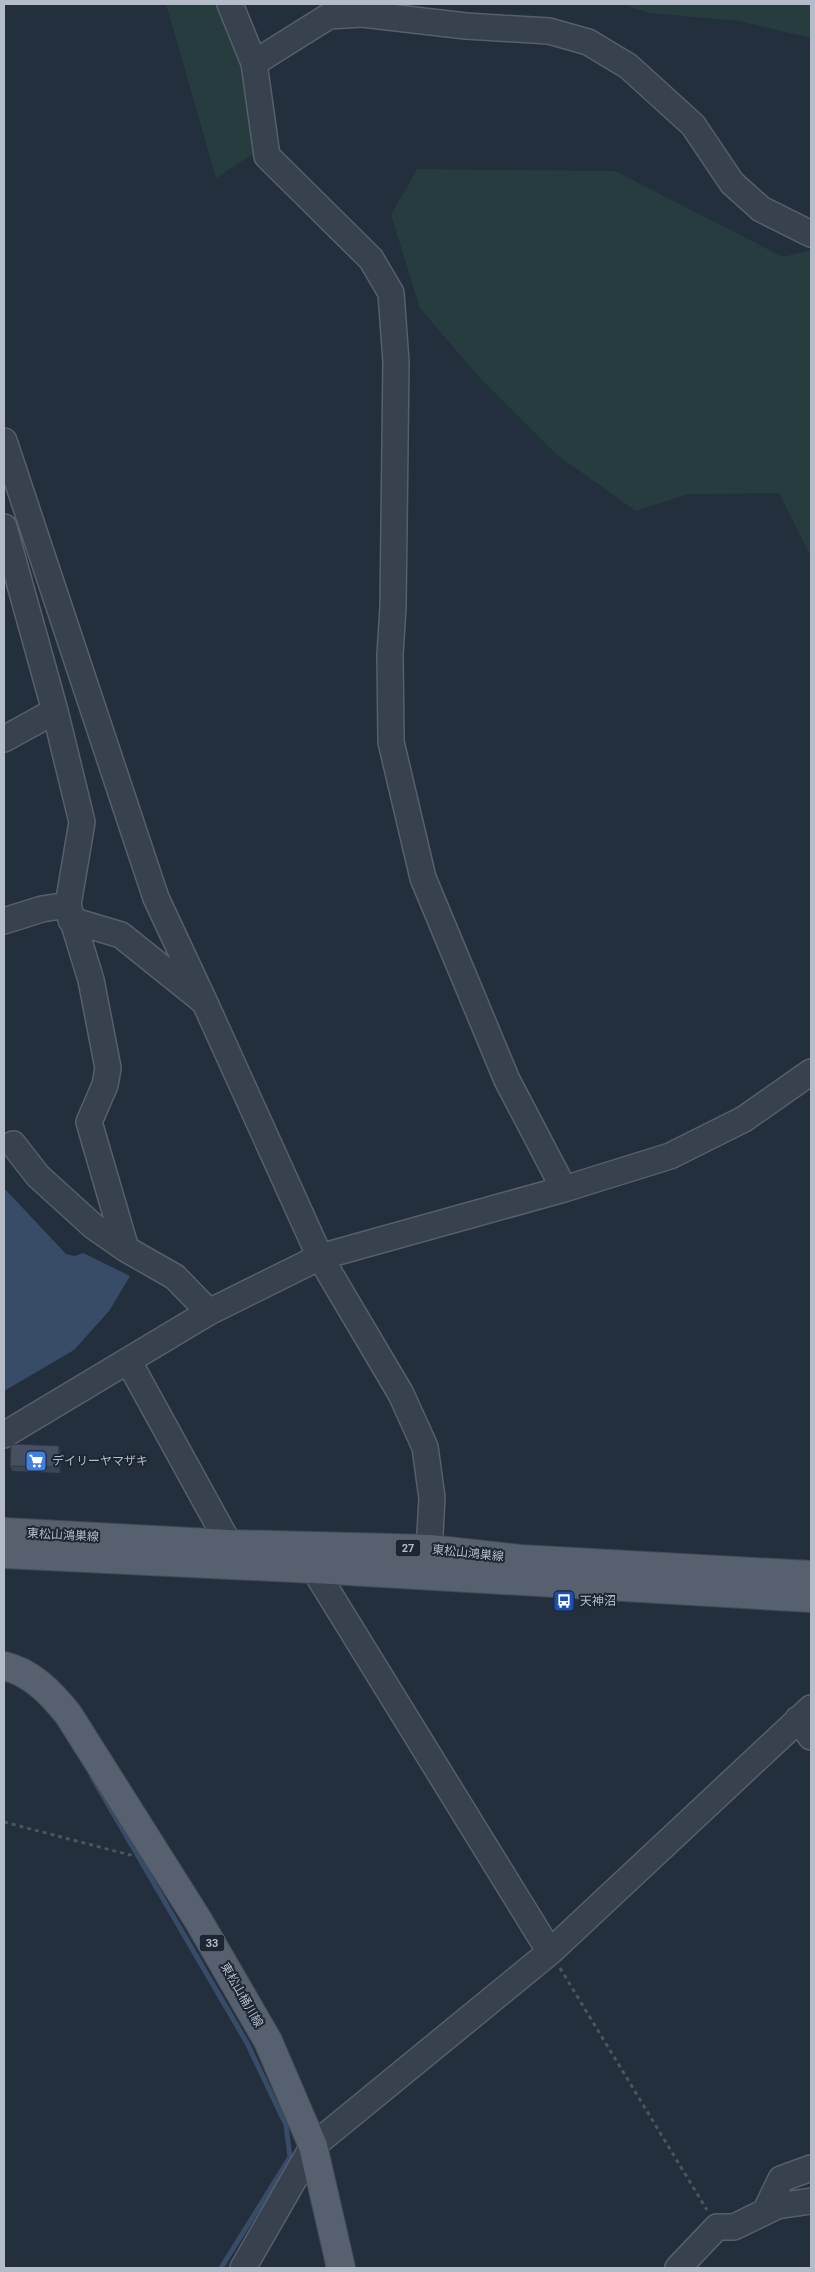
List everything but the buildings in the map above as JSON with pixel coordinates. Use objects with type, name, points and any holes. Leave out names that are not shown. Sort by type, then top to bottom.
[{"type":"main road","name":"東松山鴻巣線","points":[[4,1532],[229,1544],[428,1549],[520,1558],[811,1575]]},
{"type":"main road","name":"東松山鴻巣線","points":[[4,1554],[314,1569],[811,1598]]},
{"type":"main road","name":"東松山桶川線","points":[[4,1666],[33,1679],[52,1694],[68,1714],[198,1920],[268,2041],[313,2146],[341,2268]]},
{"type":"street","points":[[230,4],[254,63],[267,156],[371,259],[391,293],[396,362],[393,606],[390,656],[391,742],[423,878],[507,1080],[564,1189]]},
{"type":"street","points":[[254,63],[329,16],[360,9],[466,26],[549,31],[588,42],[628,66],[693,125],[732,183],[761,209],[811,234]]},
{"type":"street","points":[[4,440],[156,898],[320,1257],[401,1394],[425,1446],[432,1498],[428,1576]]},
{"type":"street","points":[[4,527],[55,711],[82,822],[70,913],[91,980],[108,1068],[105,1085],[89,1122],[126,1248]]},
{"type":"street","points":[[4,739],[55,711]]},
{"type":"street","points":[[4,921],[42,909],[70,913],[121,935],[205,1003]]},
{"type":"street","points":[[4,1435],[129,1362],[209,1312],[320,1257],[564,1189],[670,1156],[744,1119],[811,1072]]},
{"type":"street","points":[[13,1144],[38,1176],[93,1226],[175,1277],[209,1312]]},
{"type":"street","points":[[129,1362],[229,1544]]},
{"type":"street","points":[[314,1569],[550,1952]]},
{"type":"street","points":[[242,2268],[313,2146],[550,1952],[807,1722]]},
{"type":"street","points":[[766,2212],[780,2179],[811,2168]]},
{"type":"street","points":[[678,2268],[717,2228],[734,2227],[777,2206],[811,2201]]},
{"type":"path","points":[[4,1822],[130,1855],[151,1846]]},
{"type":"path","points":[[550,1952],[717,2228]]},
{"type":"green space","points":[[166,4],[236,4],[257,151],[216,178]]},
{"type":"green space","points":[[622,4],[811,4],[811,38],[739,21],[650,13]]},
{"type":"green space","points":[[417,169],[615,171],[783,257],[811,250],[811,557],[779,493],[689,494],[636,511],[556,454],[477,375],[420,308],[391,215]]},
{"type":"water","points":[[4,1188],[66,1254],[75,1256],[83,1253],[130,1276],[109,1311],[74,1350],[4,1391]]},
{"type":"waterway","points":[[92,1777],[247,2043],[286,2125],[290,2157],[221,2268]]},
{"type":"place","name":"デイリーヤマザキ","points":[[36,1461]]},
{"type":"place","name":"天神沼","points":[[564,1601]]}]
